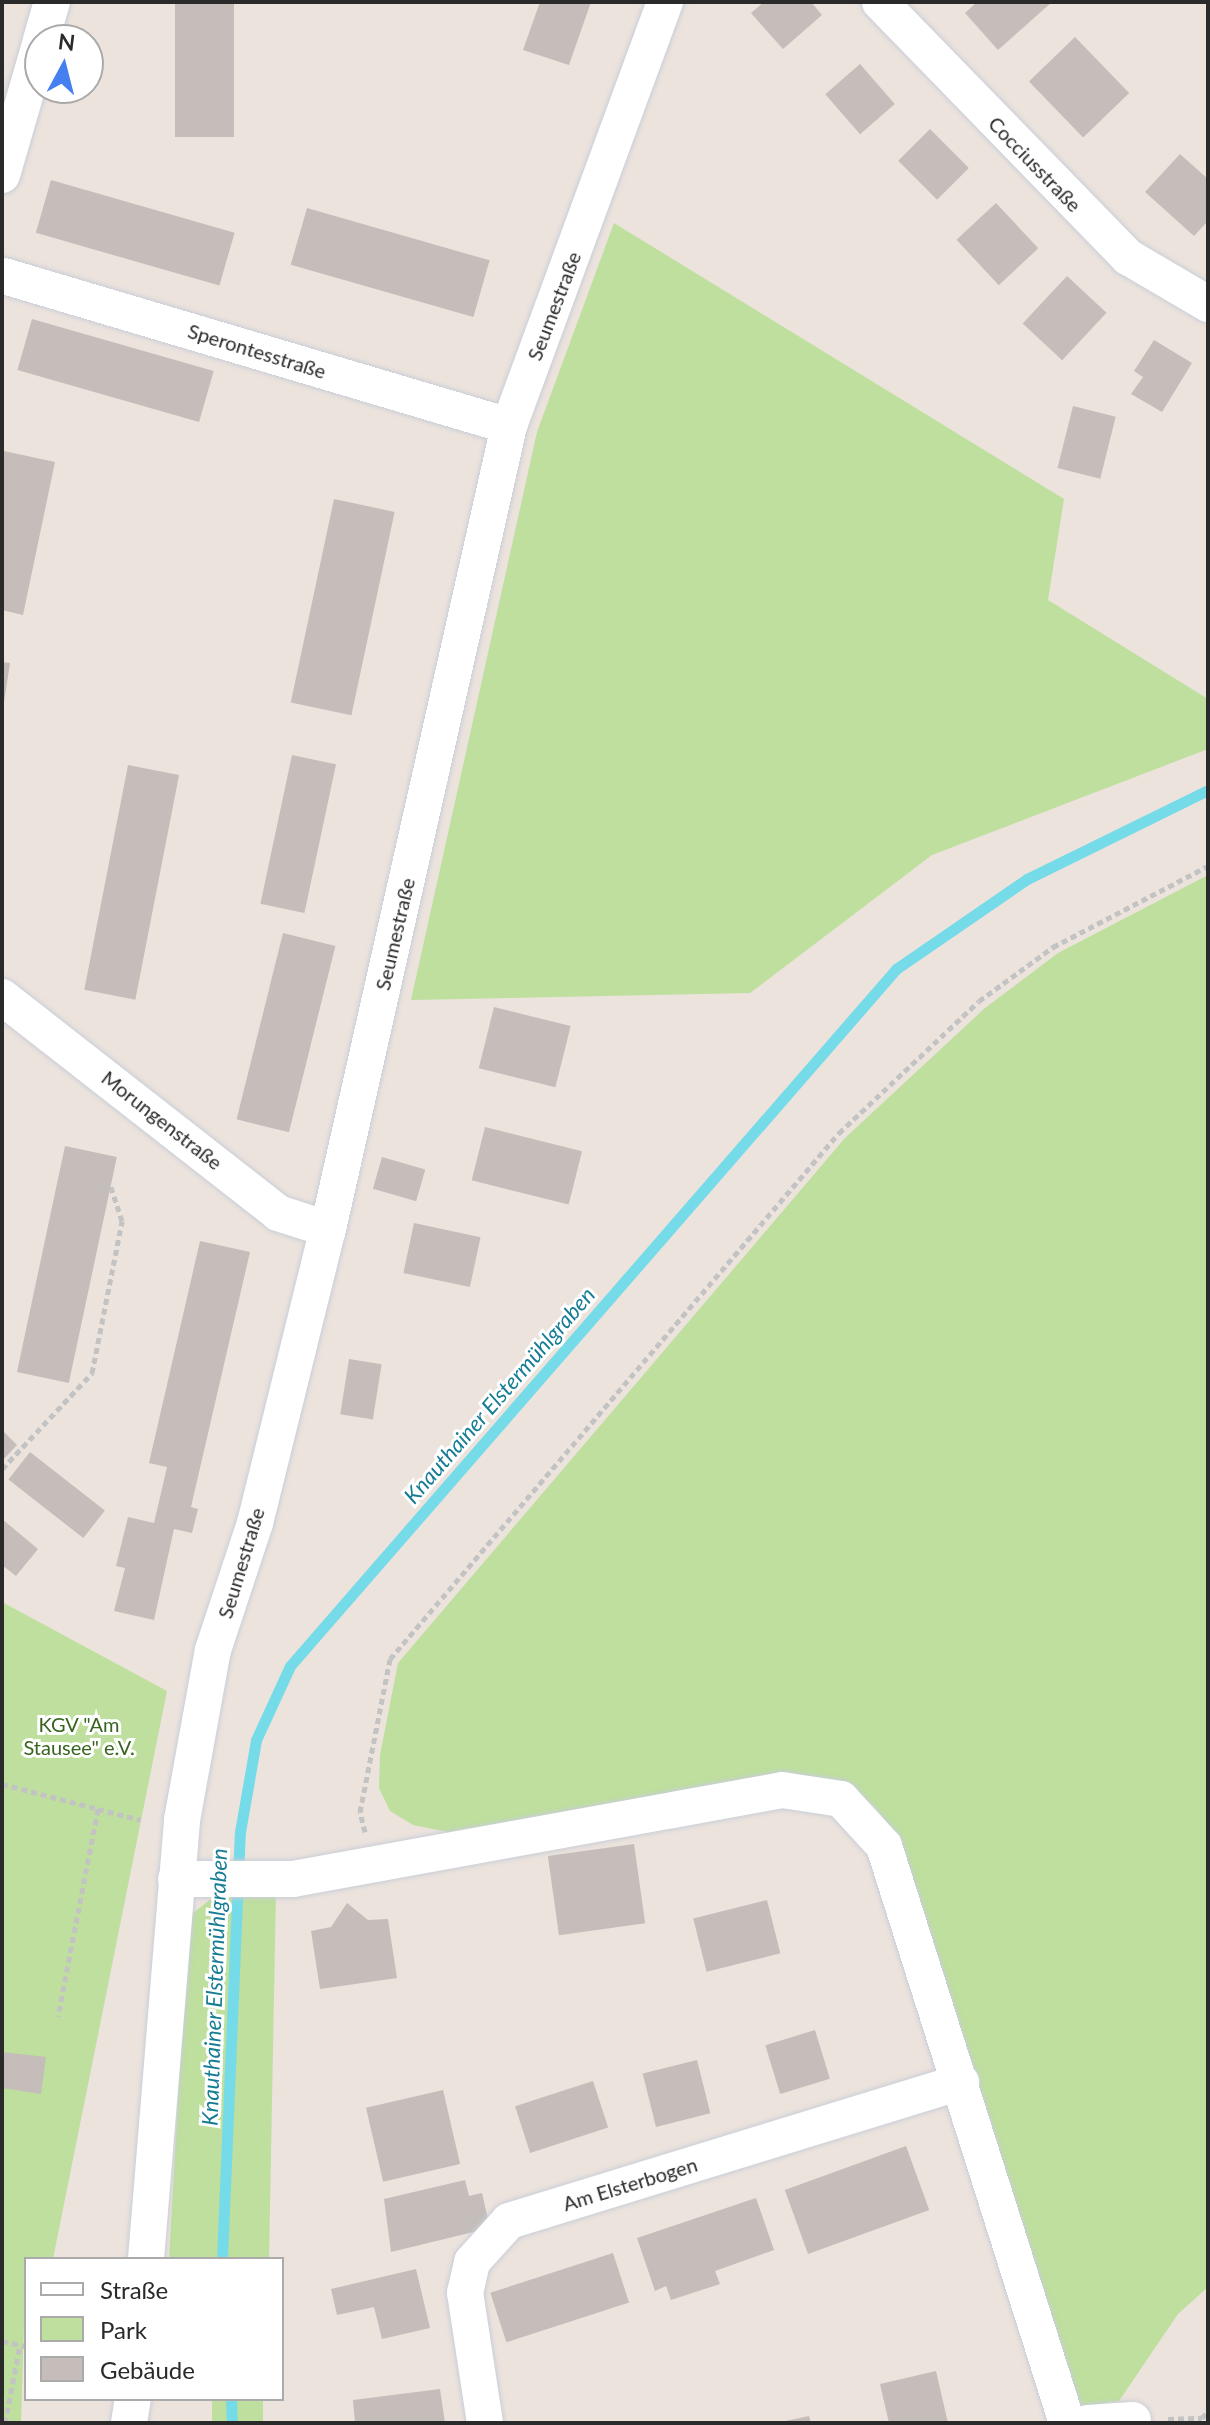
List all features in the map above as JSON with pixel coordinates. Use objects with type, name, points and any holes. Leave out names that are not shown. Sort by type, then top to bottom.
[{"type":"street","points":[[46,24],[52,2]]},
{"type":"street","name":"Seumestraße","points":[[146,2257],[176,1879],[188,1771],[213,1650],[255,1523],[328,1229],[509,426],[665,2]]},
{"type":"street","name":"Cocciusstraße","points":[[880,2],[1128,257],[1208,304]]},
{"type":"street","points":[[2,175],[24,100]]},
{"type":"street","name":"Sperontesstraße","points":[[3,277],[509,426]]},
{"type":"street","name":"Morungenstraße","points":[[2,997],[278,1213],[328,1229]]},
{"type":"street","points":[[176,1879],[267,1882],[782,1790],[841,1799],[884,1846],[1067,2423]]},
{"type":"street","name":"Am Elsterbogen","points":[[485,2423],[465,2293],[472,2262],[509,2221],[961,2082]]},
{"type":"street","points":[[129,2423],[133,2401]]},
{"type":"street","points":[[1088,2423],[1133,2420]]},
{"type":"path","points":[[374,1864],[360,1812],[390,1659],[839,1133],[979,1001],[1053,947],[1208,866]]},
{"type":"path","points":[[2,1469],[92,1373],[122,1221],[111,1187]]},
{"type":"path","points":[[2,1784],[141,1820]]},
{"type":"path","points":[[58,2016],[98,1809]]},
{"type":"path","points":[[2,2341],[23,2346],[5,2423]]},
{"type":"green space","points":[[614,223],[1064,499],[1048,600],[1208,699],[1208,749],[932,855],[750,993],[411,1000],[537,432]]},
{"type":"green space","points":[[1208,875],[1208,2287],[1178,2314],[1119,2401],[1077,2407],[896,1840],[874,1806],[850,1788],[781,1776],[448,1832],[413,1825],[390,1811],[379,1788],[380,1755],[398,1663],[845,1138],[985,1008],[1058,953]]},
{"type":"green space","name":"KGV \"Am Stausee\" e.V.","points":[[2,1602],[167,1691],[53,2257],[24,2257],[21,2423],[2,2423]]},
{"type":"green space","points":[[221,1891],[276,1891],[269,2257],[169,2257],[188,1917]]},
{"type":"green space","points":[[212,2401],[263,2401],[263,2423],[212,2423]]},
{"type":"building","points":[[175,2],[234,2],[234,137],[175,137]]},
{"type":"building","points":[[540,2],[591,2],[569,65],[523,50]]},
{"type":"building","points":[[764,2],[811,2],[822,15],[783,49],[751,13]]},
{"type":"building","points":[[977,2],[1052,2],[998,50],[965,13]]},
{"type":"building","points":[[1075,37],[1129,93],[1083,138],[1029,81]]},
{"type":"building","points":[[860,64],[895,104],[860,134],[825,94]]},
{"type":"building","points":[[930,129],[969,168],[937,200],[898,161]]},
{"type":"building","points":[[1180,154],[1208,179],[1208,221],[1194,236],[1145,192]]},
{"type":"building","points":[[51,180],[235,233],[219,286],[36,233]]},
{"type":"building","points":[[996,203],[1038,248],[999,285],[957,240]]},
{"type":"building","points":[[307,208],[490,260],[473,317],[291,265]]},
{"type":"building","points":[[1067,276],[1106,313],[1062,360],[1023,324]]},
{"type":"building","points":[[32,319],[214,371],[199,422],[17,370]]},
{"type":"building","points":[[1154,340],[1192,363],[1162,412],[1131,394],[1143,377],[1134,371]]},
{"type":"building","points":[[1073,406],[1116,417],[1100,479],[1058,468]]},
{"type":"building","points":[[4,451],[55,462],[23,615],[2,610]]},
{"type":"building","points":[[334,499],[395,512],[351,715],[291,702]]},
{"type":"building","points":[[2,662],[10,663],[4,702],[2,702]]},
{"type":"building","points":[[292,755],[336,764],[304,913],[260,904]]},
{"type":"building","points":[[128,765],[179,775],[135,1000],[84,990]]},
{"type":"building","points":[[283,933],[335,946],[289,1132],[237,1119]]},
{"type":"building","points":[[494,1007],[571,1026],[555,1087],[479,1068]]},
{"type":"building","points":[[485,1127],[582,1151],[569,1205],[472,1180]]},
{"type":"building","points":[[65,1146],[117,1157],[69,1383],[17,1372]]},
{"type":"building","points":[[382,1157],[425,1169],[416,1201],[373,1189]]},
{"type":"building","points":[[414,1223],[481,1237],[470,1287],[403,1273]]},
{"type":"building","points":[[200,1241],[250,1252],[191,1507],[198,1509],[192,1533],[174,1529],[154,1620],[114,1611],[125,1568],[116,1566],[128,1517],[154,1523],[167,1467],[149,1463]]},
{"type":"building","points":[[349,1359],[382,1364],[373,1419],[340,1414]]},
{"type":"building","points":[[2,1430],[17,1445],[2,1461]]},
{"type":"building","points":[[30,1452],[105,1510],[83,1538],[8,1480]]},
{"type":"building","points":[[2,1519],[38,1549],[16,1576],[2,1565]]},
{"type":"building","points":[[634,1844],[645,1923],[559,1935],[548,1856]]},
{"type":"building","points":[[767,1900],[780,1953],[707,1972],[693,1918]]},
{"type":"building","points":[[347,1903],[368,1920],[388,1919],[397,1978],[320,1989],[311,1931],[331,1927]]},
{"type":"building","points":[[815,2030],[830,2079],[780,2094],[765,2045]]},
{"type":"building","points":[[2,2052],[46,2057],[41,2094],[2,2088]]},
{"type":"building","points":[[697,2060],[710,2113],[656,2127],[643,2074]]},
{"type":"building","points":[[593,2081],[608,2128],[530,2153],[515,2106]]},
{"type":"building","points":[[443,2090],[460,2164],[383,2182],[366,2108]]},
{"type":"building","points":[[906,2146],[929,2210],[808,2254],[785,2190]]},
{"type":"building","points":[[465,2180],[469,2196],[482,2193],[490,2228],[391,2252],[384,2199]]},
{"type":"building","points":[[756,2198],[774,2250],[715,2271],[720,2284],[671,2300],[666,2286],[655,2291],[637,2238]]},
{"type":"building","points":[[613,2253],[629,2302],[506,2342],[490,2293]]},
{"type":"building","points":[[416,2269],[430,2328],[382,2339],[374,2307],[337,2315],[331,2289]]},
{"type":"building","points":[[936,2371],[948,2423],[889,2423],[880,2384]]},
{"type":"building","points":[[440,2389],[445,2423],[355,2423],[353,2400]]},
{"type":"building","points":[[809,2416],[811,2423],[781,2422]]},
{"type":"waterway","name":"Knauthainer Elstermühlgraben","points":[[222,2257],[240,1832],[256,1740],[290,1666],[896,969],[1027,879],[1208,790]]},
{"type":"waterway","name":"Knauthainer Elstermühlgraben","points":[[231,2401],[232,2423]]}]
